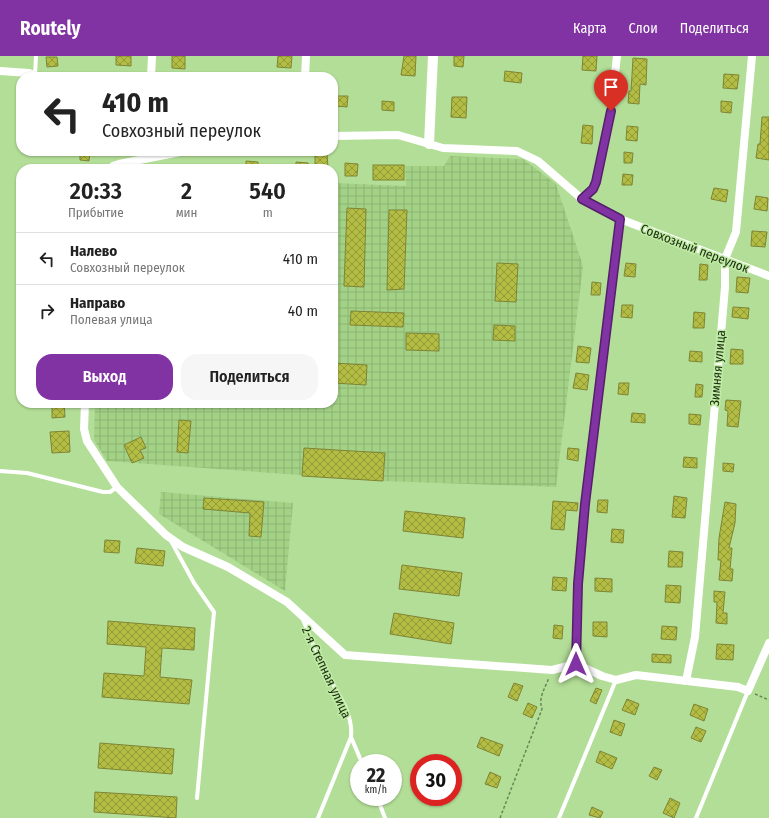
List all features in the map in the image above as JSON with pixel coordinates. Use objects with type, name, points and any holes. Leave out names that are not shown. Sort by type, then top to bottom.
[{"type":"street","points":[[151,72],[152,56]]},
{"type":"street","points":[[305,72],[306,56]]},
{"type":"street","points":[[429,144],[433,56]]},
{"type":"street","points":[[582,199],[593,189],[596,182],[609,125],[618,56]]},
{"type":"street","name":"Зимняя улица","points":[[686,681],[695,637],[725,287],[725,259],[736,232],[752,56]]},
{"type":"street","points":[[0,71],[16,72]]},
{"type":"street","name":"Совхозный переулок","points":[[338,136],[398,135],[443,148],[517,151],[538,161],[582,199],[620,219],[769,276]]},
{"type":"street","points":[[122,164],[150,156]]},
{"type":"street","points":[[576,664],[578,584],[585,504],[620,219]]},
{"type":"street","points":[[85,408],[84,429],[87,441],[118,487],[170,539],[183,547],[228,567],[287,602],[345,655],[552,670],[576,664],[602,676],[616,680],[636,675],[738,687],[748,691],[769,643]]},
{"type":"lane","points":[[36,56],[37,72]]},
{"type":"lane","points":[[0,471],[27,473],[103,492],[110,492],[118,487]]},
{"type":"lane","points":[[170,539],[194,584],[214,612],[197,798]]},
{"type":"lane","name":"2-я Степная улица","points":[[302,616],[320,662],[337,691],[352,726],[351,737],[318,818]]},
{"type":"lane","points":[[559,818],[616,680]]},
{"type":"lane","points":[[696,818],[748,691]]},
{"type":"lane","points":[[351,737],[358,754]]},
{"type":"lane","points":[[380,806],[385,818]]},
{"type":"path","points":[[500,818],[542,709],[540,703],[542,695],[552,670]]},
{"type":"path","points":[[748,691],[769,700]]},
{"type":"shaded area","points":[[450,156],[523,159],[556,184],[583,266],[556,487],[383,481],[107,461],[94,440],[95,408],[338,408],[338,183],[406,186],[405,166],[444,166]]},
{"type":"shaded area","points":[[161,492],[293,503],[285,591],[159,514]]},
{"type":"building","points":[[116,56],[131,56],[131,66],[116,65]]},
{"type":"building","points":[[172,56],[185,56],[185,69],[172,68]]},
{"type":"building","points":[[278,56],[292,56],[291,68],[277,67]]},
{"type":"building","points":[[404,56],[416,56],[415,76],[401,75]]},
{"type":"building","points":[[454,56],[464,56],[463,67],[454,66]]},
{"type":"building","points":[[583,56],[597,56],[596,71],[582,70]]},
{"type":"building","points":[[46,57],[57,57],[58,66],[47,67]]},
{"type":"building","points":[[633,58],[647,59],[646,85],[640,84],[639,104],[628,103],[629,91],[631,91]]},
{"type":"building","points":[[505,71],[522,73],[521,83],[504,81]]},
{"type":"building","points":[[724,74],[739,75],[737,89],[723,88]]},
{"type":"building","points":[[338,96],[348,96],[347,107],[338,106]]},
{"type":"building","points":[[452,97],[467,97],[466,118],[451,117]]},
{"type":"building","points":[[382,101],[394,102],[394,111],[382,110]]},
{"type":"building","points":[[721,101],[732,102],[731,113],[721,112]]},
{"type":"building","points":[[762,117],[769,117],[769,160],[756,158],[758,144],[760,144]]},
{"type":"building","points":[[583,125],[593,126],[592,144],[581,143]]},
{"type":"building","points":[[627,126],[638,127],[637,141],[626,140]]},
{"type":"building","points":[[624,152],[633,153],[632,163],[624,163]]},
{"type":"building","points":[[80,156],[90,156],[89,161],[80,160]]},
{"type":"building","points":[[315,156],[327,156],[328,164],[315,164]]},
{"type":"building","points":[[246,161],[258,162],[258,164],[246,164]]},
{"type":"building","points":[[296,162],[308,163],[308,164],[296,164]]},
{"type":"building","points":[[345,163],[358,164],[357,176],[345,176]]},
{"type":"building","points":[[373,165],[404,165],[404,180],[373,180]]},
{"type":"building","points":[[623,174],[633,175],[632,185],[622,185]]},
{"type":"building","points":[[714,188],[728,190],[726,202],[711,199]]},
{"type":"building","points":[[756,196],[768,198],[767,211],[754,209]]},
{"type":"building","points":[[347,208],[366,209],[364,287],[344,286]]},
{"type":"building","points":[[389,210],[407,210],[404,289],[387,290]]},
{"type":"building","points":[[752,231],[767,232],[765,247],[751,246]]},
{"type":"building","points":[[497,263],[518,264],[516,302],[495,301]]},
{"type":"building","points":[[626,263],[636,264],[635,277],[624,276]]},
{"type":"building","points":[[700,264],[708,265],[707,280],[699,280]]},
{"type":"building","points":[[737,277],[750,278],[748,293],[736,292]]},
{"type":"building","points":[[592,282],[601,283],[600,295],[591,295]]},
{"type":"building","points":[[622,305],[633,305],[632,318],[621,317]]},
{"type":"building","points":[[733,307],[749,308],[748,319],[732,317]]},
{"type":"building","points":[[351,311],[404,313],[403,327],[350,325]]},
{"type":"building","points":[[694,312],[705,313],[704,328],[693,328]]},
{"type":"building","points":[[494,325],[515,326],[515,341],[493,340]]},
{"type":"building","points":[[406,333],[439,334],[439,351],[406,350]]},
{"type":"building","points":[[578,346],[591,348],[589,363],[576,362]]},
{"type":"building","points":[[731,349],[743,350],[743,364],[730,364]]},
{"type":"building","points":[[690,351],[702,352],[702,362],[689,361]]},
{"type":"building","points":[[338,363],[367,365],[366,385],[338,383]]},
{"type":"building","points":[[576,373],[589,375],[587,390],[573,388]]},
{"type":"building","points":[[619,383],[629,383],[628,395],[618,394]]},
{"type":"building","points":[[696,384],[703,385],[702,397],[695,397]]},
{"type":"building","points":[[726,400],[741,401],[738,427],[727,426],[728,411],[725,410]]},
{"type":"building","points":[[52,408],[64,408],[65,417],[52,418]]},
{"type":"building","points":[[632,413],[645,414],[645,423],[631,422]]},
{"type":"building","points":[[689,414],[701,415],[700,425],[689,424]]},
{"type":"building","points":[[179,420],[191,421],[188,453],[177,452]]},
{"type":"building","points":[[69,431],[70,452],[52,453],[50,432]]},
{"type":"building","points":[[141,437],[146,448],[140,450],[144,458],[132,463],[124,445]]},
{"type":"building","points":[[304,448],[385,453],[383,481],[302,476]]},
{"type":"building","points":[[568,448],[579,449],[578,461],[567,459]]},
{"type":"building","points":[[684,457],[697,458],[697,468],[683,467]]},
{"type":"building","points":[[723,463],[734,464],[733,472],[723,471]]},
{"type":"building","points":[[674,496],[687,498],[685,518],[672,517]]},
{"type":"building","points":[[204,498],[264,502],[261,537],[249,536],[250,513],[203,509]]},
{"type":"building","points":[[598,500],[608,500],[607,513],[597,512]]},
{"type":"building","points":[[553,501],[578,503],[577,511],[566,510],[564,530],[551,529]]},
{"type":"building","points":[[725,502],[736,504],[735,523],[729,548],[732,548],[730,569],[733,569],[732,581],[719,580],[721,560],[718,560],[719,538]]},
{"type":"building","points":[[405,511],[465,518],[463,538],[403,531]]},
{"type":"building","points":[[612,529],[624,530],[623,543],[611,542]]},
{"type":"building","points":[[105,540],[120,541],[119,553],[104,552]]},
{"type":"building","points":[[137,548],[165,551],[163,566],[135,563]]},
{"type":"building","points":[[669,551],[683,552],[682,567],[668,567]]},
{"type":"building","points":[[402,565],[462,573],[459,596],[399,589]]},
{"type":"building","points":[[553,577],[567,578],[566,591],[552,590]]},
{"type":"building","points":[[595,578],[612,579],[612,592],[595,591]]},
{"type":"building","points":[[666,585],[681,586],[680,603],[665,602]]},
{"type":"building","points":[[714,591],[725,592],[723,613],[727,613],[727,624],[716,623],[717,602],[714,602]]},
{"type":"building","points":[[394,613],[454,623],[451,644],[390,634]]},
{"type":"building","points":[[108,621],[195,628],[194,650],[162,648],[160,677],[192,680],[189,704],[102,697],[104,673],[144,676],[146,647],[107,644]]},
{"type":"building","points":[[593,622],[607,622],[607,637],[593,636]]},
{"type":"building","points":[[554,625],[563,626],[562,639],[553,638]]},
{"type":"building","points":[[662,626],[677,627],[676,640],[661,639]]},
{"type":"building","points":[[717,644],[734,645],[733,660],[716,659]]},
{"type":"building","points":[[652,654],[671,655],[671,663],[652,662]]},
{"type":"building","points":[[514,683],[523,686],[517,701],[508,697]]},
{"type":"building","points":[[596,688],[602,690],[596,704],[590,701]]},
{"type":"building","points":[[627,699],[639,704],[635,715],[622,710]]},
{"type":"building","points":[[528,703],[537,707],[532,718],[523,714]]},
{"type":"building","points":[[694,704],[708,709],[704,721],[690,715]]},
{"type":"building","points":[[614,720],[625,724],[621,736],[610,732]]},
{"type":"building","points":[[696,727],[706,731],[701,742],[691,738]]},
{"type":"building","points":[[481,737],[503,745],[499,756],[477,747]]},
{"type":"building","points":[[100,743],[174,749],[172,774],[98,768]]},
{"type":"building","points":[[600,751],[617,758],[612,769],[596,762]]},
{"type":"building","points":[[654,767],[662,770],[657,780],[649,776]]},
{"type":"building","points":[[490,772],[501,777],[497,788],[485,784]]},
{"type":"building","points":[[95,792],[177,797],[176,818],[94,812]]},
{"type":"building","points":[[670,798],[680,803],[674,818],[663,813]]},
{"type":"building","points":[[592,807],[603,812],[600,818],[589,815]]},
{"type":"route","points":[[576,664],[578,584],[585,504],[620,219],[582,199],[593,189],[596,182],[611,111]]}]
